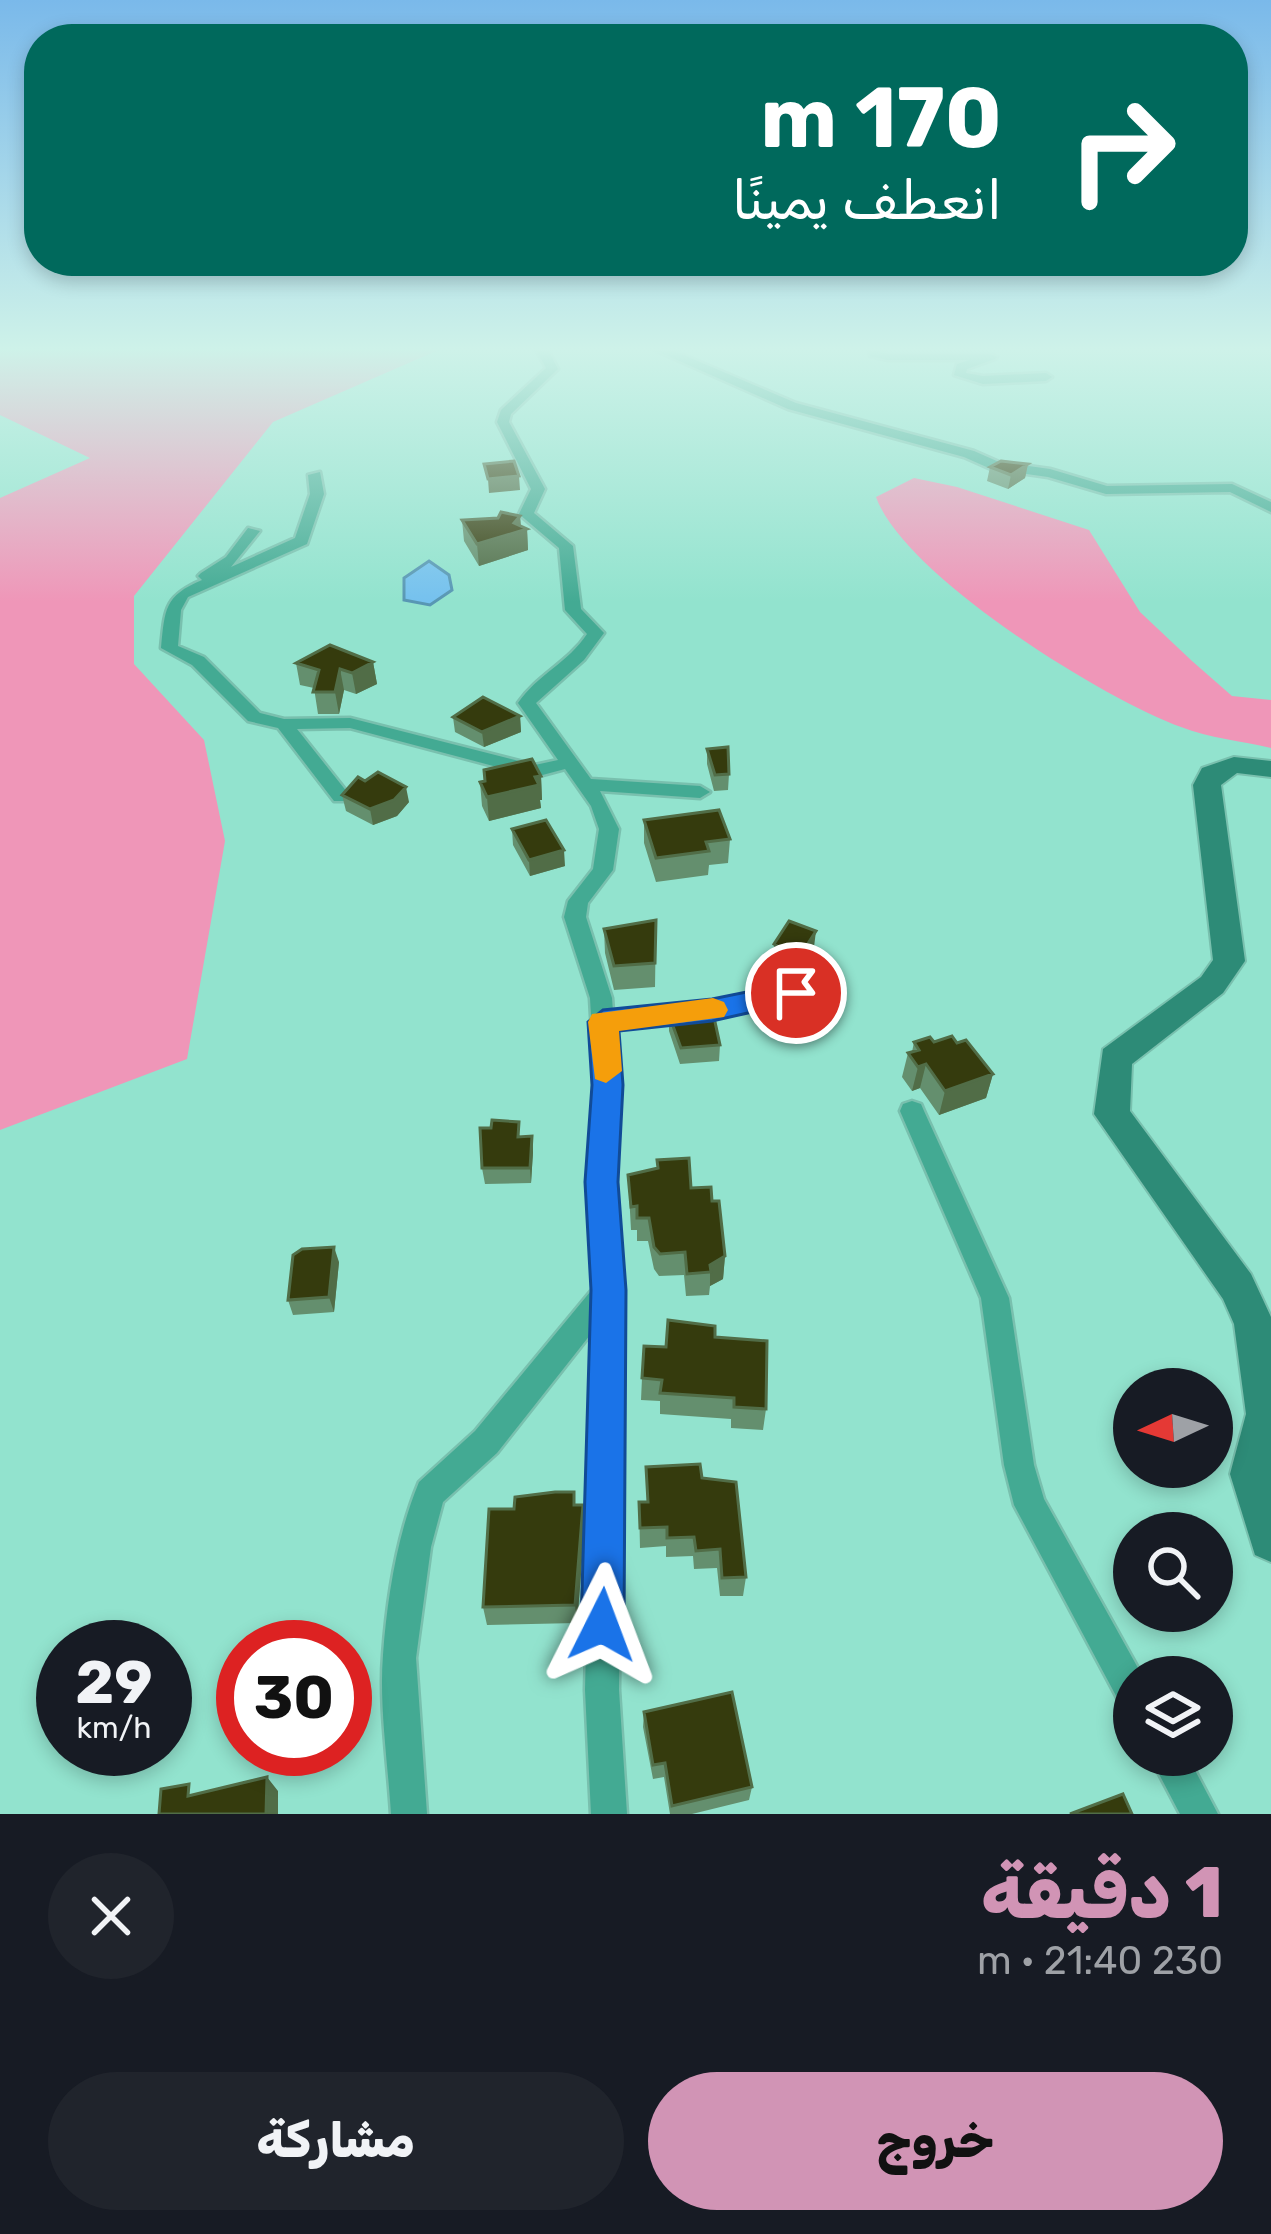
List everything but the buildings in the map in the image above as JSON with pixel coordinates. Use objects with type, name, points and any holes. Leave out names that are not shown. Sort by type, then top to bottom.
[{"type":"main road","points":[[1271,769],[1234,765],[1210,774],[1207,785],[1229,961],[1211,985],[1115,1058],[1110,1091],[1112,1114],[1237,1287],[1254,1324],[1267,1414],[1252,1474],[1271,1539]]},
{"type":"street","points":[[508,433],[538,489],[526,514],[566,546],[573,610],[596,632],[573,665],[532,693],[526,703],[609,829],[603,870],[578,901],[575,917],[602,998],[607,1085],[601,1182],[608,1290],[602,1690],[609,1814]]},
{"type":"street","points":[[890,433],[995,466],[1050,473],[1106,490],[1232,488],[1271,508]]},
{"type":"street","points":[[182,594],[302,542],[317,494],[315,475]]},
{"type":"street","points":[[253,531],[230,560],[182,594],[173,610],[169,648],[198,661],[254,717],[284,724],[350,723],[535,771],[700,792]]},
{"type":"street","points":[[284,724],[341,797]]},
{"type":"street","points":[[603,1022],[712,1010],[821,986]]},
{"type":"street","points":[[912,1111],[994,1298],[1016,1449],[1030,1505],[1113,1657]]},
{"type":"street","points":[[409,1814],[399,1658],[415,1547],[430,1493],[486,1442],[608,1290]]},
{"type":"street","points":[[1179,1776],[1200,1814]]},
{"type":"shaded area","points":[[37,433],[264,433],[134,596],[134,664],[204,740],[225,841],[187,1059],[0,1130],[0,498],[90,458]]},
{"type":"shaded area","points":[[914,478],[957,487],[1089,530],[1140,612],[1192,661],[1232,696],[1271,700],[1271,748],[1192,731],[1146,712],[1057,662],[964,596],[924,562],[894,528],[876,497]]},
{"type":"water","points":[[429,561],[449,575],[452,590],[430,605],[404,600],[404,578]]},
{"type":"slow traffic","points":[[606,1071],[603,1022],[713,1010]]},
{"type":"route","points":[[602,1625],[608,1290],[601,1182],[607,1085],[603,1022],[712,1010],[796,993]]}]
